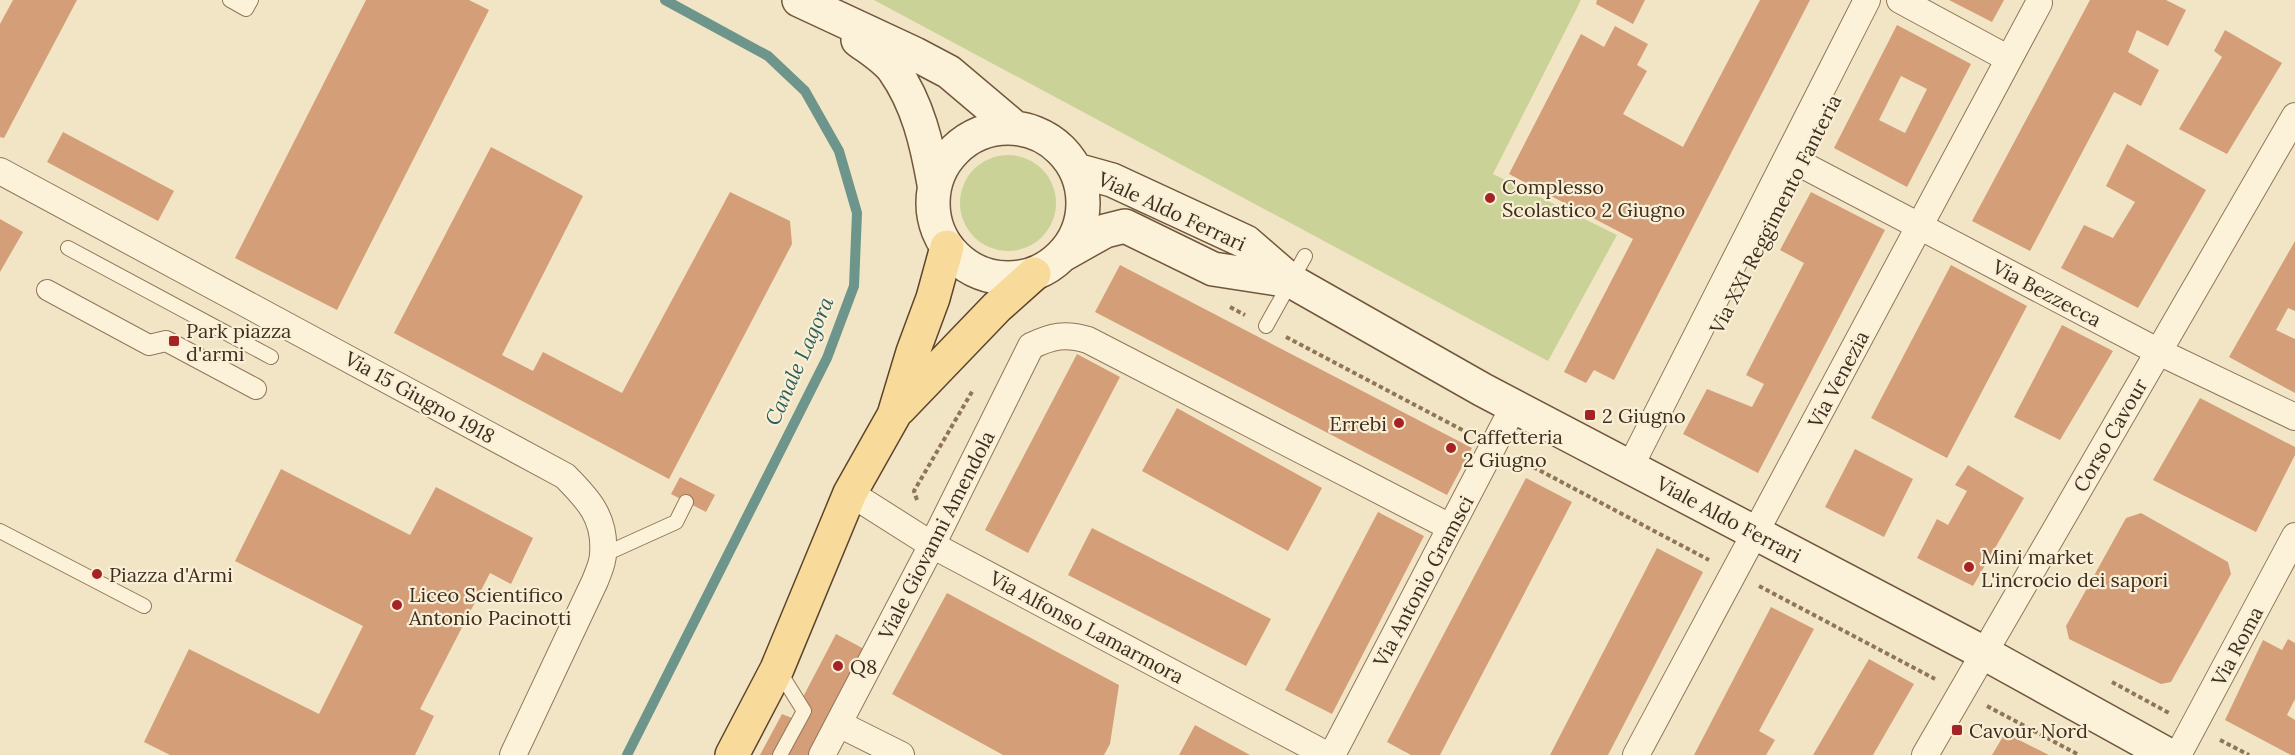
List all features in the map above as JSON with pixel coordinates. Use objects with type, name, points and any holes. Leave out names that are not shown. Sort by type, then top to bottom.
[{"type":"main road","points":[[807,4],[949,72],[1014,127]]},
{"type":"main road","points":[[807,4],[876,53],[893,69],[914,105],[927,143],[934,184],[933,215],[946,247],[959,261],[976,272],[995,278],[1015,278],[1034,274],[1050,266],[1064,254],[1076,236],[1083,214],[1083,191],[1076,170],[1065,153],[1051,140],[1033,131],[1014,127],[979,132],[963,141],[951,153],[934,184]]},
{"type":"main road","name":"Viale Aldo Ferrari","points":[[1076,170],[1112,180],[1246,242],[1298,269],[1514,406],[1984,653],[2168,755]]},
{"type":"main road","name":"Viale Aldo Ferrari","points":[[1064,254],[1105,231],[1125,226],[1213,269],[1298,269]]},
{"type":"main road","points":[[732,755],[777,669],[850,493],[894,414],[933,297],[946,247]]},
{"type":"main road","points":[[894,414],[982,322],[1034,274]]},
{"type":"street","name":"Via XXI Reggimento Fanteria","points":[[1630,467],[1867,0]]},
{"type":"street","name":"Via XXI Reggimento Fanteria","points":[[1655,419],[1680,403],[1884,0]]},
{"type":"street","points":[[1900,0],[2009,58]]},
{"type":"street","name":"Via Venezia","points":[[1636,755],[2039,3]]},
{"type":"street","name":"Corso Cavour","points":[[1925,755],[2295,116]]},
{"type":"street","name":"Via Bezzecca","points":[[1801,164],[2158,352],[2295,417]]},
{"type":"street","name":"Via 15 Giugno 1918","points":[[0,171],[565,476],[590,501],[602,527],[603,555],[595,581],[513,755]]},
{"type":"street","points":[[47,290],[149,345],[166,341],[256,389]]},
{"type":"street","name":"Viale Giovanni Amendola","points":[[822,755],[932,545],[1031,346],[1050,337],[1074,336],[1088,340],[1450,528]]},
{"type":"street","name":"Via Antonio Gramsci","points":[[1332,755],[1514,406]]},
{"type":"street","name":"Via Alfonso Lamarmora","points":[[850,493],[932,545],[1327,755]]},
{"type":"street","name":"Via Roma","points":[[2178,755],[2295,536]]},
{"type":"street","points":[[839,724],[901,755]]},
{"type":"lane","points":[[230,0],[248,4]]},
{"type":"lane","points":[[68,248],[271,357]]},
{"type":"lane","points":[[1266,326],[1298,269]]},
{"type":"lane","points":[[603,555],[676,522],[687,502]]},
{"type":"lane","points":[[0,531],[144,606]]},
{"type":"lane","points":[[777,669],[804,711],[780,755]]},
{"type":"path","points":[[1266,326],[2079,755]]},
{"type":"green space","name":"Complesso Scolastico 2 Giugno","points":[[874,0],[1581,0],[1493,174],[1617,235],[1548,361]]},
{"type":"green space","points":[[1008,155],[1026,158],[1042,169],[1053,185],[1056,203],[1053,221],[1042,237],[1026,248],[1008,251],[990,248],[974,237],[963,221],[960,203],[963,185],[974,169],[990,158]]},
{"type":"building","points":[[13,0],[77,0],[4,138],[0,137],[0,24]]},
{"type":"building","points":[[366,0],[469,0],[489,10],[337,310],[235,258]]},
{"type":"building","points":[[1597,0],[1645,0],[1633,24],[1596,4]]},
{"type":"building","points":[[1760,0],[1810,0],[1614,380],[1594,370],[1586,383],[1564,372],[1633,239],[1509,174],[1581,34],[1604,47],[1615,26],[1648,44],[1637,65],[1647,71],[1623,114],[1683,147]]},
{"type":"building","points":[[1949,0],[2004,0],[1992,22]]},
{"type":"building","points":[[2090,0],[2166,0],[2186,10],[2168,46],[2137,30],[2128,52],[2159,70],[2141,106],[2114,92],[2030,251],[1972,221]]},
{"type":"building","points":[[1897,25],[1971,64],[1907,187],[1834,148]],"holes":[[[1901,76],[1927,89],[1905,133],[1879,120]]]},
{"type":"building","points":[[2225,30],[2282,63],[2227,154],[2179,129],[2222,57],[2214,51]]},
{"type":"building","points":[[63,132],[174,191],[158,221],[47,162]]},
{"type":"building","points":[[2127,144],[2206,190],[2138,308],[2061,268],[2084,225],[2113,238],[2135,202],[2106,186]]},
{"type":"building","points":[[491,147],[583,196],[502,355],[533,371],[543,352],[622,393],[730,192],[790,221],[792,244],[669,479],[394,333]]},
{"type":"building","points":[[1811,192],[1885,230],[1758,473],[1683,434],[1707,389],[1752,407],[1764,384],[1746,375],[1804,263],[1780,250]]},
{"type":"building","points":[[0,219],[23,232],[0,272]]},
{"type":"building","points":[[2295,241],[2295,311],[2288,308],[2276,330],[2295,339],[2295,393],[2229,357]]},
{"type":"building","points":[[1120,265],[1472,448],[1447,495],[1095,312]]},
{"type":"building","points":[[1951,265],[2027,306],[1947,458],[1871,418]]},
{"type":"building","points":[[2062,325],[2113,351],[2060,440],[2014,417]]},
{"type":"building","points":[[1077,354],[1120,377],[1028,553],[985,530]]},
{"type":"building","points":[[2200,398],[2295,447],[2295,455],[2256,532],[2153,480]]},
{"type":"building","points":[[1177,408],[1322,488],[1288,551],[1142,471]]},
{"type":"building","points":[[1855,449],[1913,479],[1884,537],[1825,507]]},
{"type":"building","points":[[1968,465],[2024,498],[1973,586],[1917,558],[1937,519],[1948,525],[1967,491],[1955,485]]},
{"type":"building","name":"Liceo Scientifico Antonio Pacinotti","points":[[281,469],[410,535],[436,487],[533,538],[511,584],[490,573],[420,709],[434,716],[415,755],[170,755],[144,742],[189,649],[319,714],[363,626],[235,561]]},
{"type":"building","points":[[680,477],[715,495],[706,512],[671,494]]},
{"type":"building","points":[[1526,478],[1572,502],[1440,755],[1411,755],[1387,742]]},
{"type":"building","points":[[1378,512],[1424,536],[1332,714],[1285,690]]},
{"type":"building","points":[[2141,513],[2228,562],[2231,574],[2171,682],[2161,684],[2069,639],[2066,626],[2126,518]]},
{"type":"building","points":[[1092,528],[1271,619],[1246,666],[1068,575]]},
{"type":"building","points":[[1657,548],[1703,572],[1608,755],[1550,755]]},
{"type":"building","points":[[947,593],[1119,685],[1110,744],[1104,755],[1003,755],[892,694]]},
{"type":"building","points":[[1771,607],[1814,629],[1759,731],[1775,740],[1766,755],[1694,755]]},
{"type":"building","points":[[836,634],[866,650],[810,755],[760,755],[782,714],[792,718]]},
{"type":"building","points":[[2288,639],[2295,643],[2295,699],[2287,715],[2295,720],[2295,755],[2225,720],[2263,640],[2282,650]]},
{"type":"building","points":[[1869,659],[1914,684],[1873,755],[1813,755]]},
{"type":"building","points":[[1195,725],[1250,755],[1179,755]]},
{"type":"building","points":[[2005,733],[2049,755],[1992,755]]},
{"type":"waterway","name":"Canale Lagora","points":[[627,755],[827,358],[854,286],[857,213],[839,151],[805,91],[768,56],[665,0]]},
{"type":"place","name":"Complesso Scolastico 2 Giugno","points":[[1490,198]]},
{"type":"place","name":"Park piazza d'armi","points":[[174,341]]},
{"type":"place","name":"2 Giugno","points":[[1590,415]]},
{"type":"place","name":"Errebi","points":[[1399,423]]},
{"type":"place","name":"Caffetteria 2 Giugno","points":[[1451,448]]},
{"type":"place","name":"Mini market L'incrocio dei sapori","points":[[1969,567]]},
{"type":"place","name":"Piazza d'Armi","points":[[97,574]]},
{"type":"place","name":"Liceo Scientifico Antonio Pacinotti","points":[[397,605]]},
{"type":"place","name":"Q8","points":[[838,666]]},
{"type":"place","name":"Cavour Nord","points":[[1957,730]]}]
